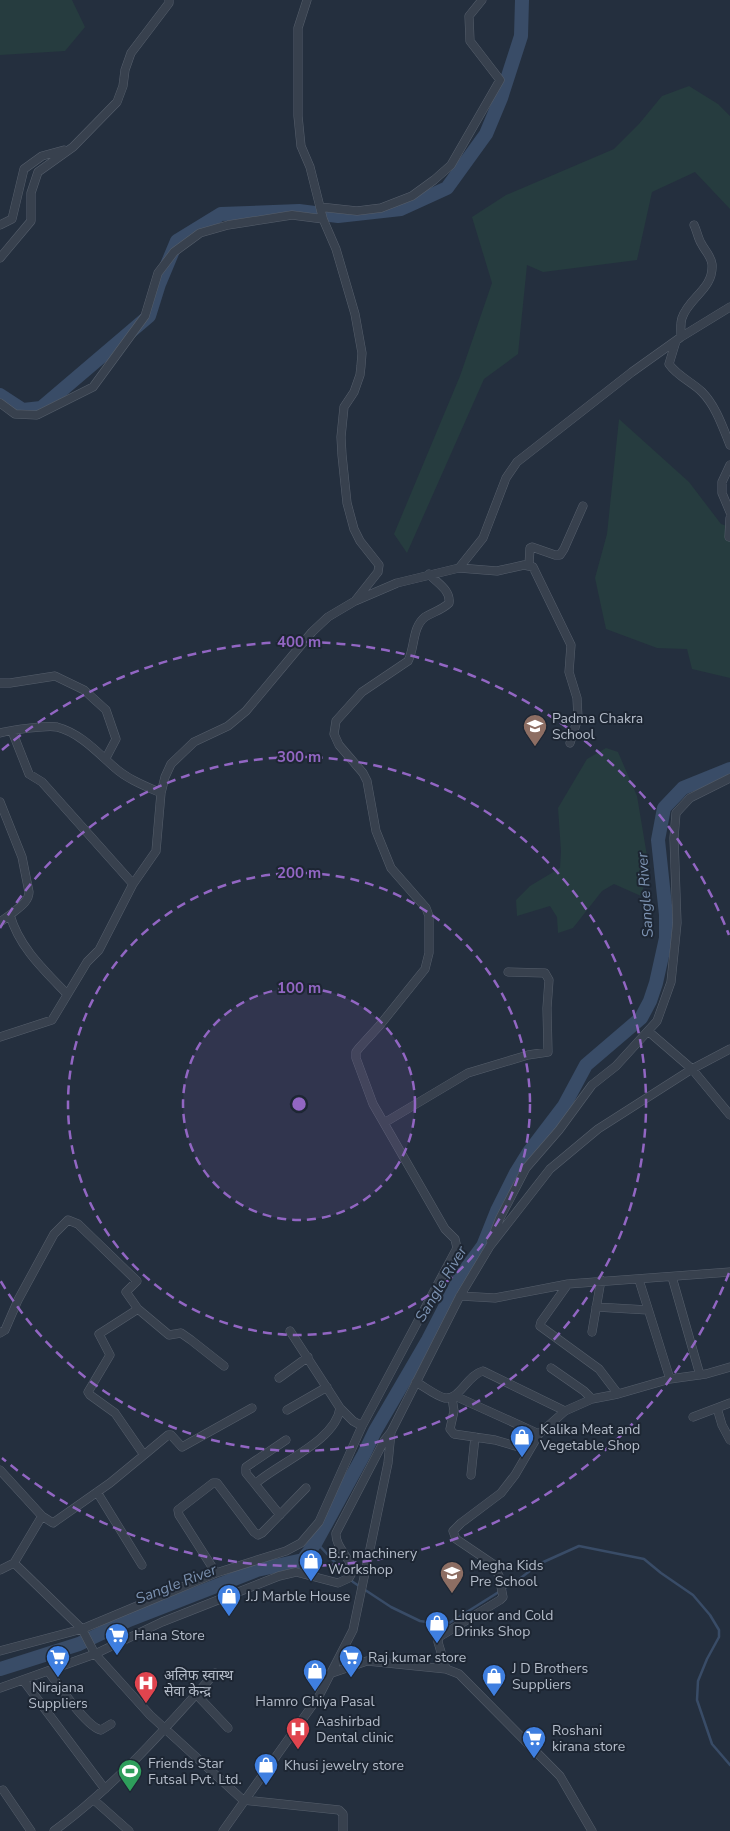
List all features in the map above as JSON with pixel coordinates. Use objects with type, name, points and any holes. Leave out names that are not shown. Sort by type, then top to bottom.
[{"type":"street","points":[[0,258],[31,221],[31,193],[38,172],[74,147],[117,102],[131,53],[169,3],[169,0]]},
{"type":"street","points":[[307,0],[298,28],[298,116],[301,146],[310,167],[322,213],[336,249],[356,314],[362,353],[358,383],[344,407],[341,437],[342,455],[347,503],[354,529],[360,541],[379,565],[378,572],[355,601]]},
{"type":"street","points":[[0,403],[15,414],[38,415],[93,387],[145,316],[158,273],[174,252],[200,233],[292,215],[381,208],[412,196],[434,180],[451,165],[500,80],[470,41],[469,16],[482,0]]},
{"type":"street","points":[[1,226],[12,219],[24,169],[42,156],[74,147]]},
{"type":"street","points":[[694,225],[701,243],[711,259],[712,270],[706,287],[682,316],[679,339],[669,364],[673,370],[702,392],[710,402],[730,445]]},
{"type":"street","points":[[459,568],[483,538],[506,478],[517,462],[632,372],[679,339],[730,307]]},
{"type":"street","points":[[730,465],[722,482],[722,493],[730,512]]},
{"type":"street","points":[[529,565],[532,547],[560,555],[583,506]]},
{"type":"street","points":[[729,538],[730,518]]},
{"type":"street","points":[[0,1037],[52,1020],[87,962],[99,950],[133,884],[156,851],[161,793],[165,776],[171,764],[194,742],[228,726],[246,711],[312,632],[328,617],[355,601],[396,583],[459,568],[497,571],[529,565],[533,567],[571,645],[569,672],[577,698],[578,718],[570,744]]},
{"type":"street","points":[[0,1651],[83,1631],[216,1573],[286,1551],[301,1543],[319,1522],[362,1426],[457,1248],[455,1239],[445,1229],[384,1123],[370,1096],[356,1058],[356,1052],[425,969],[429,953],[429,916],[426,908],[391,868],[376,831],[367,781],[363,773],[339,745],[334,734],[336,721],[362,692],[408,661],[420,624],[425,618],[449,603],[450,599],[446,591],[429,574]]},
{"type":"street","points":[[0,683],[56,676],[84,690],[106,710],[116,740],[106,758]]},
{"type":"street","points":[[0,733],[56,727],[69,732],[106,758],[114,768],[141,785],[161,793]]},
{"type":"street","points":[[12,731],[29,774],[42,782],[133,884]]},
{"type":"street","points":[[490,1246],[500,1218],[526,1168],[559,1130],[592,1086],[616,1066],[657,1021],[671,982],[677,923],[674,838],[676,813],[690,798],[730,778]]},
{"type":"street","points":[[0,802],[22,856],[29,892],[26,902],[0,922]]},
{"type":"street","points":[[10,915],[14,930],[30,955],[67,994]]},
{"type":"street","points":[[384,1123],[468,1073],[528,1055],[548,1052],[547,1008],[549,980],[545,973],[508,972]]},
{"type":"street","points":[[648,1031],[692,1069],[730,1115]]},
{"type":"street","points":[[0,1688],[48,1671],[162,1622],[279,1576],[296,1572],[338,1583],[349,1578],[353,1571],[352,1565],[336,1540],[336,1533],[384,1441],[391,1432],[460,1296],[490,1246],[550,1169],[598,1129],[692,1069],[730,1049]]},
{"type":"street","points":[[0,1333],[5,1330],[18,1300],[54,1234],[68,1220],[78,1224],[137,1281],[126,1292],[138,1309],[169,1335],[180,1333],[186,1336],[224,1366]]},
{"type":"street","points":[[460,1296],[495,1298],[568,1284],[601,1280],[639,1280],[730,1272]]},
{"type":"street","points":[[672,1276],[700,1375]]},
{"type":"street","points":[[592,1332],[601,1280]]},
{"type":"street","points":[[639,1280],[670,1379]]},
{"type":"street","points":[[568,1284],[540,1326],[599,1369],[618,1394]]},
{"type":"street","points":[[596,1307],[648,1310]]},
{"type":"street","points":[[138,1309],[99,1334],[110,1355],[88,1392],[115,1413],[144,1455]]},
{"type":"street","points":[[290,1331],[340,1408],[362,1426]]},
{"type":"street","points":[[279,1378],[308,1357]]},
{"type":"street","points":[[446,1669],[438,1642],[439,1638],[503,1597],[499,1576],[493,1564],[456,1539],[454,1531],[461,1523],[501,1493],[515,1475],[539,1434],[564,1411],[592,1399],[618,1394],[670,1379],[700,1375],[730,1367]]},
{"type":"street","points":[[551,1368],[584,1391],[592,1399]]},
{"type":"street","points":[[529,1450],[495,1440],[451,1432],[454,1397],[470,1378],[477,1372],[483,1371],[564,1411]]},
{"type":"street","points":[[416,1382],[444,1398],[454,1397],[539,1434]]},
{"type":"street","points":[[287,1410],[327,1388]]},
{"type":"street","points":[[693,1417],[730,1403]]},
{"type":"street","points":[[0,1470],[42,1516],[53,1523],[97,1492],[168,1435],[171,1435],[182,1447],[252,1408]]},
{"type":"street","points":[[255,1484],[310,1447],[336,1423],[340,1408]]},
{"type":"street","points":[[717,1408],[722,1425],[730,1440]]},
{"type":"street","points":[[223,1831],[243,1800],[319,1696],[353,1630],[388,1463],[391,1432]]},
{"type":"street","points":[[471,1476],[475,1437]]},
{"type":"street","points":[[280,1515],[246,1473],[246,1468],[286,1440]]},
{"type":"street","points":[[216,1573],[179,1515],[178,1510],[184,1503],[213,1483],[217,1483],[258,1535],[306,1488]]},
{"type":"street","points":[[97,1492],[142,1565]]},
{"type":"street","points":[[0,1570],[14,1563],[42,1516]]},
{"type":"street","points":[[14,1563],[83,1631],[94,1651],[137,1701],[243,1800],[338,1810],[344,1814],[342,1831]]},
{"type":"street","points":[[332,1673],[367,1661],[446,1669],[459,1674],[560,1776],[592,1831]]},
{"type":"street","points":[[48,1671],[90,1724],[101,1730],[111,1724]]},
{"type":"street","points":[[54,1831],[94,1800],[215,1673]]},
{"type":"street","points":[[23,1680],[104,1789]]},
{"type":"street","points":[[196,1694],[228,1728]]},
{"type":"street","points":[[3,1790],[31,1831]]},
{"type":"street","points":[[94,1800],[129,1831]]},
{"type":"green space","points":[[0,0],[72,0],[85,27],[65,51],[0,55]]},
{"type":"green space","points":[[689,86],[718,104],[730,116],[730,209],[695,172],[652,192],[637,260],[543,272],[527,265],[518,354],[484,379],[407,553],[394,534],[460,376],[492,283],[472,217],[506,195],[614,149],[639,124],[662,96]]},
{"type":"green space","points":[[619,419],[689,482],[721,524],[730,527],[730,678],[692,669],[687,649],[657,648],[606,629],[595,578],[607,534]]},
{"type":"green space","points":[[606,748],[618,752],[637,796],[649,868],[641,896],[614,884],[602,891],[573,928],[558,933],[557,917],[550,906],[517,916],[516,900],[530,886],[560,868],[561,851],[558,808],[587,759]]},
{"type":"waterway","points":[[0,395],[23,410],[41,408],[149,316],[159,284],[177,241],[221,214],[299,211],[338,216],[401,209],[447,188],[486,134],[501,98],[521,36],[522,0]]},
{"type":"waterway","name":"Sangle River","points":[[0,1669],[79,1644],[129,1620],[257,1570],[303,1560],[316,1542],[375,1431],[428,1340],[461,1276],[483,1246],[497,1211],[529,1152],[564,1106],[586,1065],[641,1018],[650,1001],[656,983],[666,938],[666,915],[658,840],[664,808],[683,788],[730,769]]},
{"type":"waterway","points":[[316,1542],[353,1582],[391,1607],[420,1621],[446,1625],[518,1580],[539,1564],[579,1546],[644,1559],[693,1595],[710,1615],[719,1630],[719,1637],[698,1681],[697,1700],[712,1744],[730,1765]]},
{"type":"place","name":"Padma Chakra School","points":[[535,747]]},
{"type":"place","name":"Kalika Meat and Vegetable Shop","points":[[522,1458]]},
{"type":"place","name":"B.r. machinery Workshop","points":[[311,1582]]},
{"type":"place","name":"Megha Kids Pre School","points":[[452,1594]]},
{"type":"place","name":"J.J Marble House","points":[[229,1617]]},
{"type":"place","name":"Liquor and Cold Drinks Shop","points":[[437,1644]]},
{"type":"place","name":"Hana Store","points":[[117,1656]]},
{"type":"place","name":"Nirajana Suppliers","points":[[58,1678]]},
{"type":"place","name":"Raj kumar store","points":[[351,1678]]},
{"type":"place","name":"Hamro Chiya Pasal","points":[[315,1692]]},
{"type":"place","name":"J D Brothers Suppliers","points":[[494,1697]]},
{"type":"place","name":"अलिफ स्वास्थ सेवा केन्द्र","points":[[146,1704]]},
{"type":"place","name":"Aashirbad Dental clinic","points":[[298,1750]]},
{"type":"place","name":"Roshani kirana store","points":[[534,1759]]},
{"type":"place","name":"Khusi jewelry store","points":[[266,1786]]},
{"type":"place","name":"Friends Star Futsal Pvt. Ltd.","points":[[130,1792]]}]
